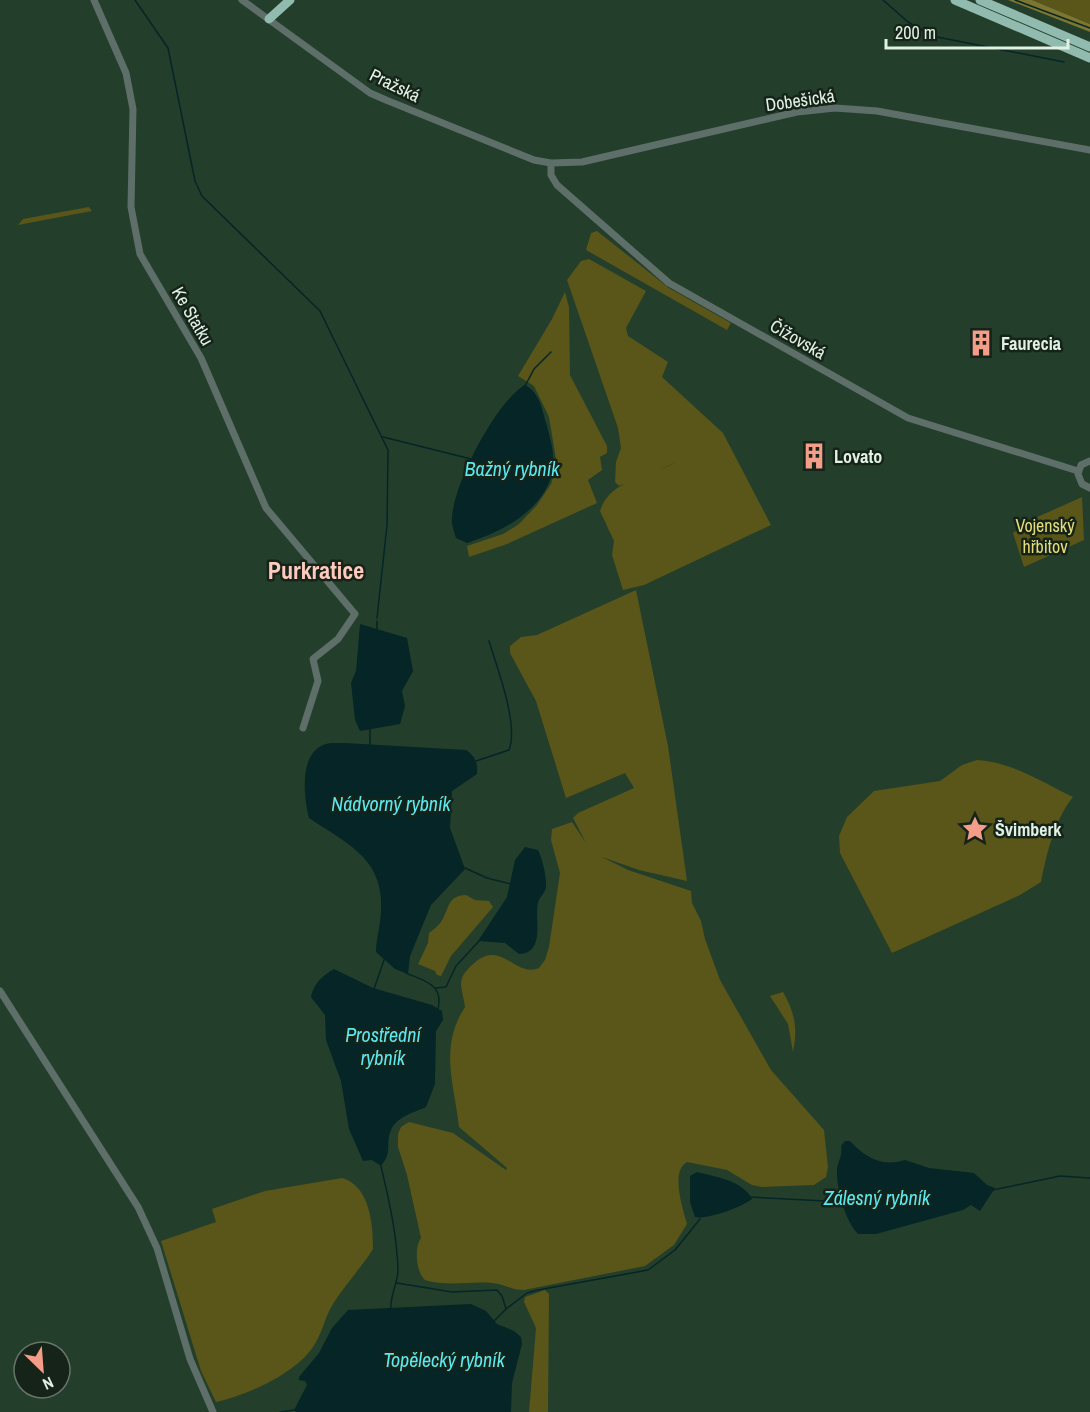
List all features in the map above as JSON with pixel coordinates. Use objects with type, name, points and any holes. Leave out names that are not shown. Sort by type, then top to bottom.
[{"type":"highway","points":[[269,19],[290,0]]},
{"type":"highway","points":[[955,0],[1090,58]]},
{"type":"highway","points":[[980,0],[1090,46]]},
{"type":"street","name":"Ke Statku","points":[[94,0],[126,73],[133,109],[131,207],[140,254],[201,358],[266,508],[355,614],[338,639],[313,659],[318,681],[303,728]]},
{"type":"street","name":"Pražská","points":[[242,0],[370,93],[521,155],[551,163]]},
{"type":"street","name":"Dobešická","points":[[551,163],[582,162],[798,112],[836,108],[877,111],[1090,150]]},
{"type":"street","name":"Čížovská","points":[[551,163],[551,175],[557,185],[669,283],[908,418],[1078,471]]},
{"type":"street","points":[[1090,460],[1083,463],[1078,471],[1080,482],[1090,488]]},
{"type":"street","points":[[0,991],[138,1207],[157,1248],[190,1359],[213,1412]]},
{"type":"green space","points":[[1032,0],[1090,0],[1090,24],[1083,21]]},
{"type":"green space","points":[[89,207],[92,211],[18,225],[23,219]]},
{"type":"green space","points":[[597,231],[669,288],[731,323],[727,330],[586,250],[591,233]]},
{"type":"green space","points":[[589,259],[646,291],[626,328],[628,336],[668,362],[662,377],[723,433],[771,525],[644,585],[623,590],[612,555],[614,541],[600,511],[612,492],[626,483],[619,486],[615,482],[616,462],[621,448],[618,428],[567,280],[581,261]]},
{"type":"green space","points":[[565,292],[569,307],[570,375],[607,446],[607,453],[600,457],[602,470],[588,480],[597,503],[507,544],[469,557],[467,546],[503,534],[519,524],[537,505],[551,484],[557,465],[549,417],[534,386],[518,376],[552,319]]},
{"type":"green space","name":"Vojenský hřbitov","points":[[1082,497],[1084,540],[1024,567],[1013,533],[1035,518]]},
{"type":"green space","points":[[636,590],[668,746],[687,881],[639,870],[602,857],[628,870],[691,891],[692,903],[701,921],[720,980],[771,1070],[824,1130],[828,1167],[826,1177],[814,1185],[762,1187],[752,1185],[727,1170],[687,1162],[679,1173],[678,1182],[687,1224],[674,1245],[645,1266],[524,1290],[492,1283],[442,1283],[425,1280],[417,1260],[417,1248],[421,1238],[407,1175],[398,1147],[398,1134],[401,1127],[409,1122],[453,1133],[506,1170],[507,1168],[459,1127],[450,1051],[452,1036],[465,1007],[461,988],[462,979],[473,964],[483,957],[492,955],[500,956],[522,968],[530,970],[539,968],[545,960],[549,947],[560,873],[551,840],[552,829],[572,822],[586,843],[573,818],[578,813],[634,788],[625,773],[566,798],[536,701],[510,653],[510,646],[521,637],[537,635]]},
{"type":"green space","points":[[977,760],[1015,769],[1073,797],[1056,827],[1041,882],[1020,895],[892,953],[840,853],[839,836],[847,817],[874,791],[940,781],[962,765]]},
{"type":"green space","points":[[466,895],[475,900],[489,901],[493,907],[451,956],[441,976],[437,975],[435,971],[418,964],[428,943],[429,933],[441,922],[452,900]]},
{"type":"green space","points":[[783,992],[794,1021],[793,1052],[788,1024],[770,996]]},
{"type":"green space","points":[[342,1178],[351,1182],[364,1197],[371,1218],[373,1249],[333,1304],[316,1342],[298,1363],[272,1381],[243,1394],[216,1402],[201,1371],[161,1241],[216,1222],[212,1209],[265,1191]]},
{"type":"green space","points":[[545,1290],[549,1294],[548,1412],[529,1412],[536,1328],[524,1302],[525,1297]]},
{"type":"shaded area","points":[[1008,0],[1032,0],[1090,24],[1090,32]]},
{"type":"water","name":"Bažný rybník","points":[[525,385],[534,392],[539,401],[553,451],[553,468],[549,483],[542,495],[521,517],[494,532],[467,543],[456,538],[452,524],[458,491],[476,448],[488,427],[513,394]]},
{"type":"water","points":[[360,624],[407,638],[413,671],[402,691],[405,706],[400,724],[360,731],[355,720],[351,683],[356,671]]},
{"type":"water","name":"Nádvorný rybník","points":[[345,743],[466,750],[474,757],[476,763],[477,774],[452,791],[450,828],[465,869],[431,905],[410,956],[408,974],[395,969],[376,952],[381,915],[380,892],[376,877],[369,865],[349,844],[309,818],[305,779],[309,760],[314,752],[323,745]]},
{"type":"water","points":[[525,847],[538,850],[544,868],[546,886],[538,903],[536,942],[533,948],[519,954],[505,943],[478,941],[507,897],[515,860]]},
{"type":"water","name":"Prostřední rybník","points":[[334,969],[373,988],[432,1005],[442,1011],[443,1020],[436,1031],[435,1084],[426,1107],[393,1125],[389,1135],[387,1156],[381,1166],[372,1160],[363,1161],[349,1129],[341,1081],[326,1040],[325,1015],[311,997],[317,983]]},
{"type":"water","name":"Zálesný rybník","points":[[845,1141],[850,1141],[862,1153],[876,1160],[890,1163],[905,1160],[929,1168],[974,1173],[987,1185],[995,1188],[980,1211],[971,1205],[963,1210],[876,1234],[858,1234],[845,1212],[838,1185],[837,1169],[841,1146]]},
{"type":"water","points":[[697,1172],[735,1183],[742,1187],[752,1199],[724,1212],[708,1217],[695,1217],[690,1202],[690,1176]]},
{"type":"water","name":"Topělecký rybník","points":[[471,1304],[486,1311],[497,1324],[514,1331],[521,1337],[522,1344],[512,1383],[511,1412],[296,1412],[294,1410],[307,1385],[305,1381],[299,1380],[299,1377],[319,1353],[332,1328],[348,1310]]},
{"type":"waterway","points":[[135,0],[168,48],[195,181],[202,196],[320,311],[388,450],[387,525],[377,618]]},
{"type":"waterway","points":[[883,0],[908,22],[932,36],[1064,62]]},
{"type":"waterway","points":[[1015,0],[1090,28]]},
{"type":"waterway","points":[[525,386],[534,369],[551,352]]},
{"type":"waterway","points":[[383,437],[471,459]]},
{"type":"waterway","points":[[377,621],[377,629]]},
{"type":"waterway","points":[[476,761],[509,750],[511,739],[506,696],[489,641]]},
{"type":"waterway","points":[[370,729],[370,745]]},
{"type":"waterway","points":[[465,868],[487,878],[511,884]]},
{"type":"waterway","points":[[436,988],[446,987],[456,966],[480,940]]},
{"type":"waterway","points":[[374,989],[384,960]]},
{"type":"waterway","points":[[406,973],[426,981],[435,989],[438,994],[438,1009]]},
{"type":"waterway","points":[[381,1166],[392,1218],[398,1270],[391,1311]]},
{"type":"waterway","points":[[993,1190],[1060,1176],[1090,1178]]},
{"type":"waterway","points":[[749,1197],[845,1202]]},
{"type":"waterway","points":[[506,1309],[527,1293],[648,1270],[675,1250],[700,1219]]},
{"type":"waterway","points":[[397,1283],[452,1292],[497,1290],[502,1296],[506,1309],[494,1321]]},
{"type":"waterway","points":[[280,1412],[294,1410]]},
{"type":"place","name":"Faurecia","points":[[981,343]]},
{"type":"place","name":"Lovato","points":[[814,456]]},
{"type":"place","name":"Švimberk","points":[[975,829]]},
{"type":"district","name":"Purkratice","points":[[316,570]]}]
